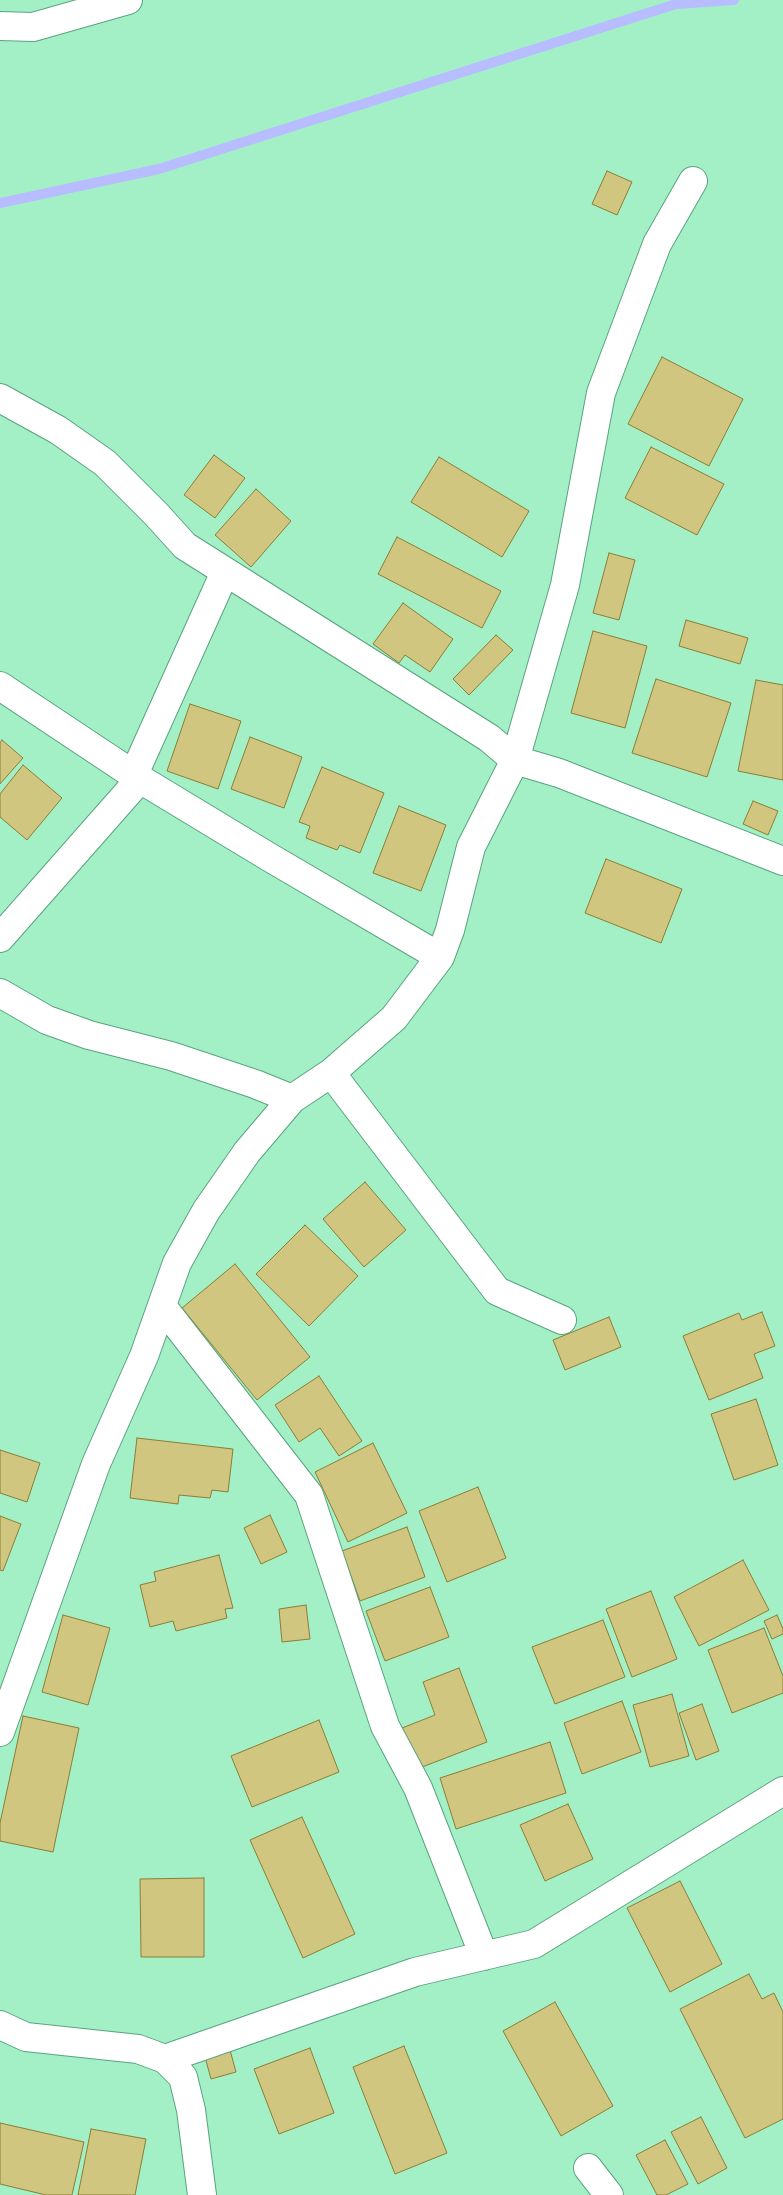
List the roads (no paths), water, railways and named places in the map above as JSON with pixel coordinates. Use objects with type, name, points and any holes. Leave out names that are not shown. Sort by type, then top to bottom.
[{"type":"street","points":[[0,26],[33,27],[128,0]]},
{"type":"street","points":[[0,1732],[96,1464],[144,1356],[177,1263],[206,1211],[247,1152],[292,1099],[331,1073],[394,1018],[440,957],[450,930],[471,847],[514,760],[565,585],[601,393],[657,244],[693,181]]},
{"type":"street","points":[[2,404],[58,430],[105,463],[185,546],[489,738],[514,760],[559,773],[783,862]]},
{"type":"street","points":[[0,938],[136,777],[139,764],[225,572]]},
{"type":"street","points":[[0,686],[136,777],[440,957]]},
{"type":"street","points":[[0,993],[47,1020],[89,1035],[171,1056],[255,1084],[292,1099]]},
{"type":"street","points":[[331,1073],[497,1291],[562,1320]]},
{"type":"street","points":[[162,1306],[309,1495],[386,1726],[418,1788],[484,1956]]},
{"type":"street","points":[[165,2059],[415,1972],[534,1944],[783,1791]]},
{"type":"street","points":[[0,2025],[26,2036],[138,2049],[165,2059],[183,2077],[191,2110],[202,2195]]},
{"type":"street","points":[[588,2168],[608,2195]]},
{"type":"waterway","points":[[0,203],[159,169],[676,4],[734,0]]}]
